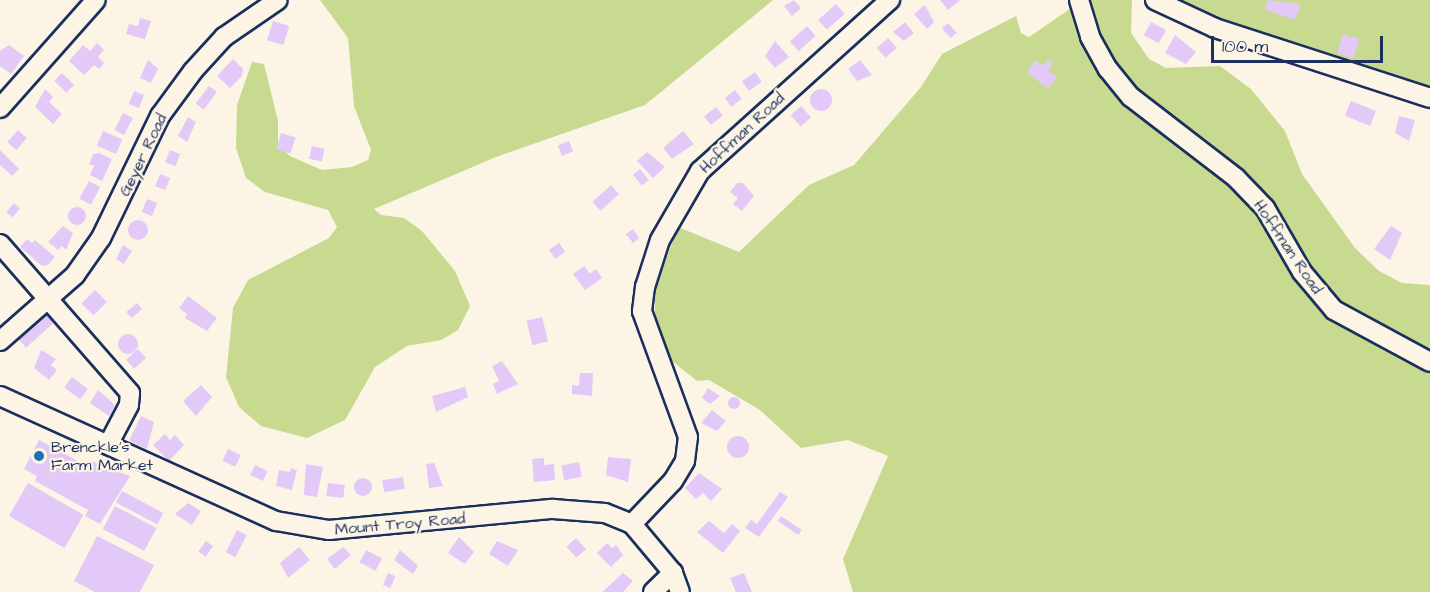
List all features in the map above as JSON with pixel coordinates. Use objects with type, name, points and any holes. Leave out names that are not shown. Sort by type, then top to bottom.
[{"type":"street","points":[[0,108],[96,0]]},
{"type":"street","name":"Geyer Road","points":[[0,341],[75,275],[101,238],[160,116],[193,71],[224,38],[278,0]]},
{"type":"street","name":"Hoffman Road","points":[[632,524],[673,482],[685,461],[688,437],[642,311],[645,287],[660,240],[700,171],[890,0]]},
{"type":"street","name":"Hoffman Road","points":[[1079,0],[1090,37],[1108,69],[1131,97],[1236,177],[1265,208],[1302,272],[1334,310],[1430,362]]},
{"type":"street","points":[[1155,0],[1215,28],[1430,98]]},
{"type":"street","points":[[0,244],[130,393],[129,405],[108,445]]},
{"type":"street","name":"Mount Troy Road","points":[[0,396],[276,521],[328,530],[553,509],[604,513],[632,524],[673,573],[680,592]]},
{"type":"street","points":[[653,592],[673,573]]},
{"type":"green space","points":[[320,0],[773,0],[645,105],[496,157],[374,209],[381,215],[404,218],[422,231],[455,271],[470,306],[458,330],[441,340],[407,346],[375,367],[345,420],[307,438],[261,426],[239,407],[226,377],[233,308],[248,280],[329,238],[337,227],[328,210],[265,192],[246,178],[236,148],[237,105],[252,62],[264,64],[278,121],[278,145],[290,156],[322,170],[352,167],[368,160],[371,150],[354,106],[348,38]]},
{"type":"green space","points":[[1089,0],[1132,0],[1131,33],[1149,59],[1166,68],[1220,66],[1251,89],[1285,131],[1302,174],[1355,248],[1379,271],[1402,283],[1430,285],[1430,351],[1338,303],[1310,271],[1271,198],[1128,82],[1106,54]]},
{"type":"green space","points":[[1164,0],[1430,0],[1430,91],[1374,78]]},
{"type":"green space","points":[[1080,2],[1108,69],[1236,178],[1317,292],[1430,362],[1430,592],[853,592],[843,559],[888,456],[848,440],[801,448],[760,410],[709,380],[697,381],[671,360],[656,330],[654,292],[678,227],[739,252],[809,185],[854,165],[921,87],[942,54],[1016,16],[1021,33],[1029,37]]},
{"type":"building","points":[[794,0],[801,8],[792,16],[784,6]]},
{"type":"building","points":[[940,0],[960,0],[948,10]]},
{"type":"building","points":[[1268,0],[1301,4],[1295,20],[1265,10]]},
{"type":"building","points":[[836,4],[845,14],[827,30],[818,20]]},
{"type":"building","points":[[925,5],[934,22],[927,29],[914,14]]},
{"type":"building","points":[[140,18],[151,21],[145,39],[126,34],[129,24],[138,26]]},
{"type":"building","points":[[273,21],[289,26],[283,45],[267,40]]},
{"type":"building","points":[[905,22],[914,33],[904,41],[893,32]]},
{"type":"building","points":[[1151,22],[1166,30],[1159,43],[1144,35]]},
{"type":"building","points":[[948,23],[957,33],[951,38],[942,28]]},
{"type":"building","points":[[807,26],[816,36],[799,51],[790,41]]},
{"type":"building","points":[[1343,34],[1359,39],[1353,58],[1337,53]]},
{"type":"building","points":[[1175,35],[1196,52],[1186,64],[1165,53]]},
{"type":"building","points":[[888,38],[897,48],[886,58],[877,48]]},
{"type":"building","points":[[775,41],[789,57],[775,68],[765,56]]},
{"type":"building","points":[[97,43],[104,50],[98,57],[104,63],[99,69],[94,65],[84,75],[69,61],[83,45],[90,51]]},
{"type":"building","points":[[9,45],[24,56],[11,74],[0,66],[0,51]]},
{"type":"building","points":[[233,59],[243,69],[242,76],[230,88],[217,76]]},
{"type":"building","points":[[1048,59],[1053,63],[1048,70],[1057,77],[1048,89],[1027,72],[1036,60],[1043,66]]},
{"type":"building","points":[[148,60],[158,69],[151,83],[140,78]]},
{"type":"building","points":[[860,60],[872,75],[857,81],[848,69]]},
{"type":"building","points":[[755,72],[762,82],[749,91],[742,81]]},
{"type":"building","points":[[62,73],[74,85],[66,93],[54,81]]},
{"type":"building","points":[[209,86],[217,92],[204,110],[196,104]]},
{"type":"building","points":[[45,89],[53,97],[49,102],[62,114],[53,124],[35,107]]},
{"type":"building","points":[[821,89],[829,92],[832,100],[829,108],[821,111],[813,108],[810,100],[813,92]]},
{"type":"building","points":[[735,90],[742,99],[732,107],[725,98]]},
{"type":"building","points":[[134,91],[144,95],[139,108],[129,104]]},
{"type":"building","points":[[1351,101],[1376,111],[1370,126],[1345,116]]},
{"type":"building","points":[[801,106],[811,117],[801,127],[791,115]]},
{"type":"building","points":[[716,107],[723,116],[711,125],[704,116]]},
{"type":"building","points":[[123,113],[133,118],[124,135],[114,130]]},
{"type":"building","points":[[1399,116],[1415,120],[1409,141],[1395,133]]},
{"type":"building","points":[[188,117],[196,122],[187,142],[178,136]]},
{"type":"building","points":[[18,130],[27,138],[16,150],[7,142]]},
{"type":"building","points":[[103,131],[122,139],[116,154],[97,146]]},
{"type":"building","points":[[683,131],[694,144],[672,159],[663,148]]},
{"type":"building","points":[[281,133],[295,137],[291,153],[276,149]]},
{"type":"building","points":[[569,141],[573,151],[562,156],[558,145]]},
{"type":"building","points":[[312,146],[325,149],[322,162],[309,159]]},
{"type":"building","points":[[0,150],[19,169],[12,176],[0,165]]},
{"type":"building","points":[[170,150],[180,154],[175,166],[165,162]]},
{"type":"building","points":[[647,152],[665,167],[653,178],[637,161]]},
{"type":"building","points":[[99,153],[112,159],[102,181],[90,175],[94,166],[89,164],[93,154]]},
{"type":"building","points":[[640,169],[649,180],[642,186],[633,175]]},
{"type":"building","points":[[160,174],[170,178],[165,190],[155,186]]},
{"type":"building","points":[[89,181],[100,187],[91,205],[79,198]]},
{"type":"building","points":[[737,183],[743,183],[754,196],[742,211],[733,204],[738,198],[730,192]]},
{"type":"building","points":[[611,185],[619,194],[600,211],[592,202]]},
{"type":"building","points":[[147,199],[157,203],[152,216],[142,212]]},
{"type":"building","points":[[14,203],[20,208],[12,217],[6,212]]},
{"type":"building","points":[[73,207],[81,207],[86,212],[84,223],[73,225],[68,220],[68,212]]},
{"type":"building","points":[[138,220],[145,223],[148,230],[145,237],[138,240],[131,237],[128,230],[131,223]]},
{"type":"building","points":[[63,226],[73,233],[66,250],[62,246],[58,250],[48,242]]},
{"type":"building","points":[[1391,226],[1402,233],[1390,260],[1374,249]]},
{"type":"building","points":[[633,229],[639,238],[633,243],[626,234]]},
{"type":"building","points":[[27,239],[32,243],[35,240],[55,257],[48,265],[42,266],[20,247]]},
{"type":"building","points":[[559,243],[565,252],[555,259],[549,250]]},
{"type":"building","points":[[123,245],[132,251],[124,264],[116,259]]},
{"type":"building","points":[[584,266],[590,274],[596,269],[602,278],[585,290],[573,274]]},
{"type":"building","points":[[95,290],[107,302],[94,315],[82,303]]},
{"type":"building","points":[[188,296],[217,318],[207,331],[185,318],[187,314],[179,308]]},
{"type":"building","points":[[137,303],[142,309],[131,318],[126,312]]},
{"type":"building","points":[[50,310],[58,319],[26,348],[18,339]]},
{"type":"building","points":[[542,317],[548,341],[533,345],[526,321]]},
{"type":"building","points":[[128,334],[135,337],[138,344],[135,351],[128,354],[121,351],[118,344],[121,337]]},
{"type":"building","points":[[138,349],[146,358],[134,369],[126,360]]},
{"type":"building","points":[[41,350],[56,359],[51,365],[57,370],[49,380],[34,368]]},
{"type":"building","points":[[502,361],[518,384],[497,394],[493,384],[499,381],[492,366]]},
{"type":"building","points":[[580,373],[593,373],[592,396],[572,394],[572,385],[579,386]]},
{"type":"building","points":[[72,377],[88,389],[80,399],[64,387]]},
{"type":"building","points":[[201,385],[212,397],[196,416],[183,401]]},
{"type":"building","points":[[465,387],[468,397],[436,412],[432,396]]},
{"type":"building","points":[[708,388],[720,396],[710,404],[702,398]]},
{"type":"building","points":[[98,390],[115,405],[109,416],[90,403]]},
{"type":"building","points":[[736,397],[740,403],[736,409],[732,409],[728,401]]},
{"type":"building","points":[[712,410],[726,421],[717,431],[701,423]]},
{"type":"building","points":[[141,416],[154,422],[147,449],[129,441]]},
{"type":"building","points":[[165,434],[170,440],[175,435],[184,445],[169,461],[153,445]]},
{"type":"building","points":[[738,436],[748,443],[749,447],[742,457],[738,458],[728,451],[727,447],[734,437]]},
{"type":"building","points":[[39,440],[89,467],[91,461],[130,476],[100,524],[85,516],[88,510],[35,481],[37,476],[24,469]]},
{"type":"building","points":[[228,449],[241,455],[235,467],[223,461]]},
{"type":"building","points":[[608,457],[631,459],[628,482],[606,475]]},
{"type":"building","points":[[544,458],[544,465],[554,464],[555,480],[534,482],[532,459]]},
{"type":"building","points":[[579,462],[582,477],[564,480],[561,465]]},
{"type":"building","points":[[434,463],[443,486],[429,488],[426,464]]},
{"type":"building","points":[[306,464],[323,467],[317,497],[304,495]]},
{"type":"building","points":[[255,465],[268,471],[263,481],[250,475]]},
{"type":"building","points":[[291,468],[297,470],[292,490],[276,486],[279,470],[290,472]]},
{"type":"building","points":[[699,473],[722,489],[711,501],[703,493],[696,499],[685,488]]},
{"type":"building","points":[[403,477],[405,489],[384,492],[382,480]]},
{"type":"building","points":[[363,478],[369,481],[372,487],[369,493],[363,496],[357,493],[354,487],[357,481]]},
{"type":"building","points":[[28,483],[83,515],[64,548],[9,516]]},
{"type":"building","points":[[328,483],[345,485],[343,498],[326,496]]},
{"type":"building","points":[[122,491],[163,513],[157,525],[116,502]]},
{"type":"building","points":[[780,492],[788,497],[759,537],[745,528],[751,520],[757,524]]},
{"type":"building","points":[[188,503],[201,511],[192,525],[175,514]]},
{"type":"building","points":[[115,506],[156,528],[144,551],[103,529]]},
{"type":"building","points":[[781,516],[802,530],[798,535],[778,521]]},
{"type":"building","points":[[709,521],[724,533],[732,524],[740,531],[723,553],[697,532]]},
{"type":"building","points":[[237,530],[247,535],[235,557],[226,552]]},
{"type":"building","points":[[97,536],[154,565],[140,592],[95,592],[74,581]]},
{"type":"building","points":[[459,537],[474,552],[465,564],[448,553]]},
{"type":"building","points":[[576,538],[586,549],[576,558],[566,547]]},
{"type":"building","points":[[206,541],[213,546],[206,557],[198,552]]},
{"type":"building","points":[[497,541],[518,550],[508,566],[489,554]]},
{"type":"building","points":[[607,543],[612,548],[616,545],[623,555],[611,567],[597,553]]},
{"type":"building","points":[[299,547],[310,560],[288,578],[280,563]]},
{"type":"building","points":[[343,547],[351,555],[335,569],[327,559]]},
{"type":"building","points":[[366,550],[382,558],[376,571],[360,562]]},
{"type":"building","points":[[400,550],[418,566],[413,574],[394,560]]},
{"type":"building","points":[[388,573],[395,576],[390,588],[383,585]]},
{"type":"building","points":[[623,573],[633,581],[623,592],[602,592]]},
{"type":"building","points":[[744,573],[752,592],[736,592],[730,578]]},
{"type":"place","name":"Brenckle's Farm Market","points":[[39,456]]}]
